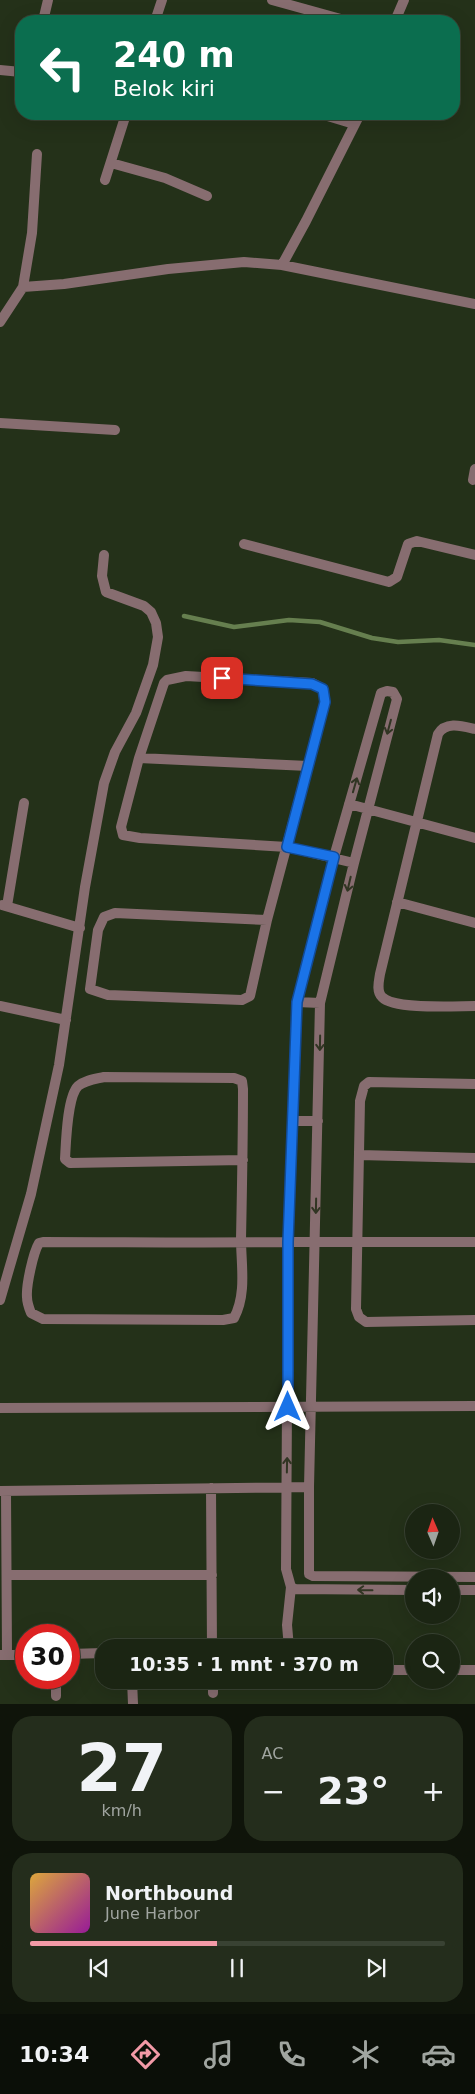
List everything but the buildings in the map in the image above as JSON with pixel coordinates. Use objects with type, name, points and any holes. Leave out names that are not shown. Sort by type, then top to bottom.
[{"type":"street","points":[[44,15],[48,0]]},
{"type":"street","points":[[157,15],[162,0]]},
{"type":"street","points":[[272,0],[326,15]]},
{"type":"street","points":[[398,15],[404,0]]},
{"type":"street","points":[[0,70],[15,71]]},
{"type":"street","points":[[105,180],[124,120]]},
{"type":"street","points":[[341,120],[354,124]]},
{"type":"street","points":[[282,265],[356,120]]},
{"type":"street","points":[[0,322],[23,287],[32,233],[37,154]]},
{"type":"street","points":[[111,163],[165,178],[207,196]]},
{"type":"street","points":[[23,287],[64,284],[168,269],[234,263],[282,265],[475,304]]},
{"type":"street","points":[[0,422],[115,430]]},
{"type":"street","points":[[473,480],[475,469]]},
{"type":"street","points":[[244,544],[389,582],[397,577],[408,544],[411,542],[417,541],[475,555]]},
{"type":"street","points":[[0,1300],[3,1279],[31,1194],[59,1065],[104,782],[115,752],[136,713],[153,665],[158,637],[156,623],[151,612],[144,606],[106,592],[102,576],[104,556]]},
{"type":"street","points":[[267,920],[115,912],[104,917],[98,930],[90,989],[108,995],[246,999],[252,991],[267,920],[287,847],[325,702],[323,689],[312,684],[186,676],[167,680],[164,683],[139,758],[121,828],[123,834],[140,838],[287,847],[354,863]]},
{"type":"street","points":[[288,1639],[287,1625],[291,1587],[286,1569],[288,1242],[297,1002],[334,857],[381,693],[387,690],[393,692],[397,699],[320,1003],[312,1406],[308,1487],[310,1576],[405,1577]]},
{"type":"street","points":[[475,730],[451,725],[442,728],[438,734],[380,974],[378,991],[389,1002],[419,1006],[475,1006]]},
{"type":"street","points":[[139,758],[308,766]]},
{"type":"street","points":[[24,803],[3,905],[80,928]]},
{"type":"street","points":[[349,804],[475,838]]},
{"type":"street","points":[[397,902],[475,923]]},
{"type":"street","points":[[297,1002],[320,1003]]},
{"type":"street","points":[[0,1006],[66,1020]]},
{"type":"street","points":[[243,1160],[70,1163],[65,1159],[72,1098],[76,1088],[86,1081],[104,1077],[238,1079],[242,1081],[243,1160],[241,1242],[242,1299],[234,1318],[223,1320],[43,1319],[30,1313],[26,1298],[36,1248],[39,1243],[241,1242],[475,1242]]},
{"type":"street","points":[[475,1084],[370,1082],[364,1086],[360,1101],[356,1310],[359,1317],[366,1322],[475,1320]]},
{"type":"street","points":[[293,1121],[318,1121]]},
{"type":"street","points":[[360,1155],[475,1158]]},
{"type":"street","points":[[0,1408],[475,1406]]},
{"type":"street","points":[[3,1655],[7,1575],[3,1491],[308,1487]]},
{"type":"street","points":[[211,1488],[212,1639]]},
{"type":"street","points":[[7,1575],[212,1575]]},
{"type":"street","points":[[460,1576],[475,1576]]},
{"type":"street","points":[[291,1587],[296,1589],[405,1590]]},
{"type":"street","points":[[460,1590],[475,1590]]},
{"type":"street","points":[[80,1654],[95,1653]]},
{"type":"street","points":[[460,1670],[475,1670]]},
{"type":"street","points":[[56,1689],[56,1696]]},
{"type":"street","points":[[132,1689],[133,1704]]},
{"type":"street","points":[[213,1689],[213,1693]]},
{"type":"waterway","points":[[184,616],[234,627],[289,620],[320,622],[372,638],[398,642],[439,640],[475,645]]},
{"type":"route","points":[[222,678],[312,684],[323,689],[325,702],[287,847],[334,857],[297,1002],[288,1242],[288,1407]]}]
